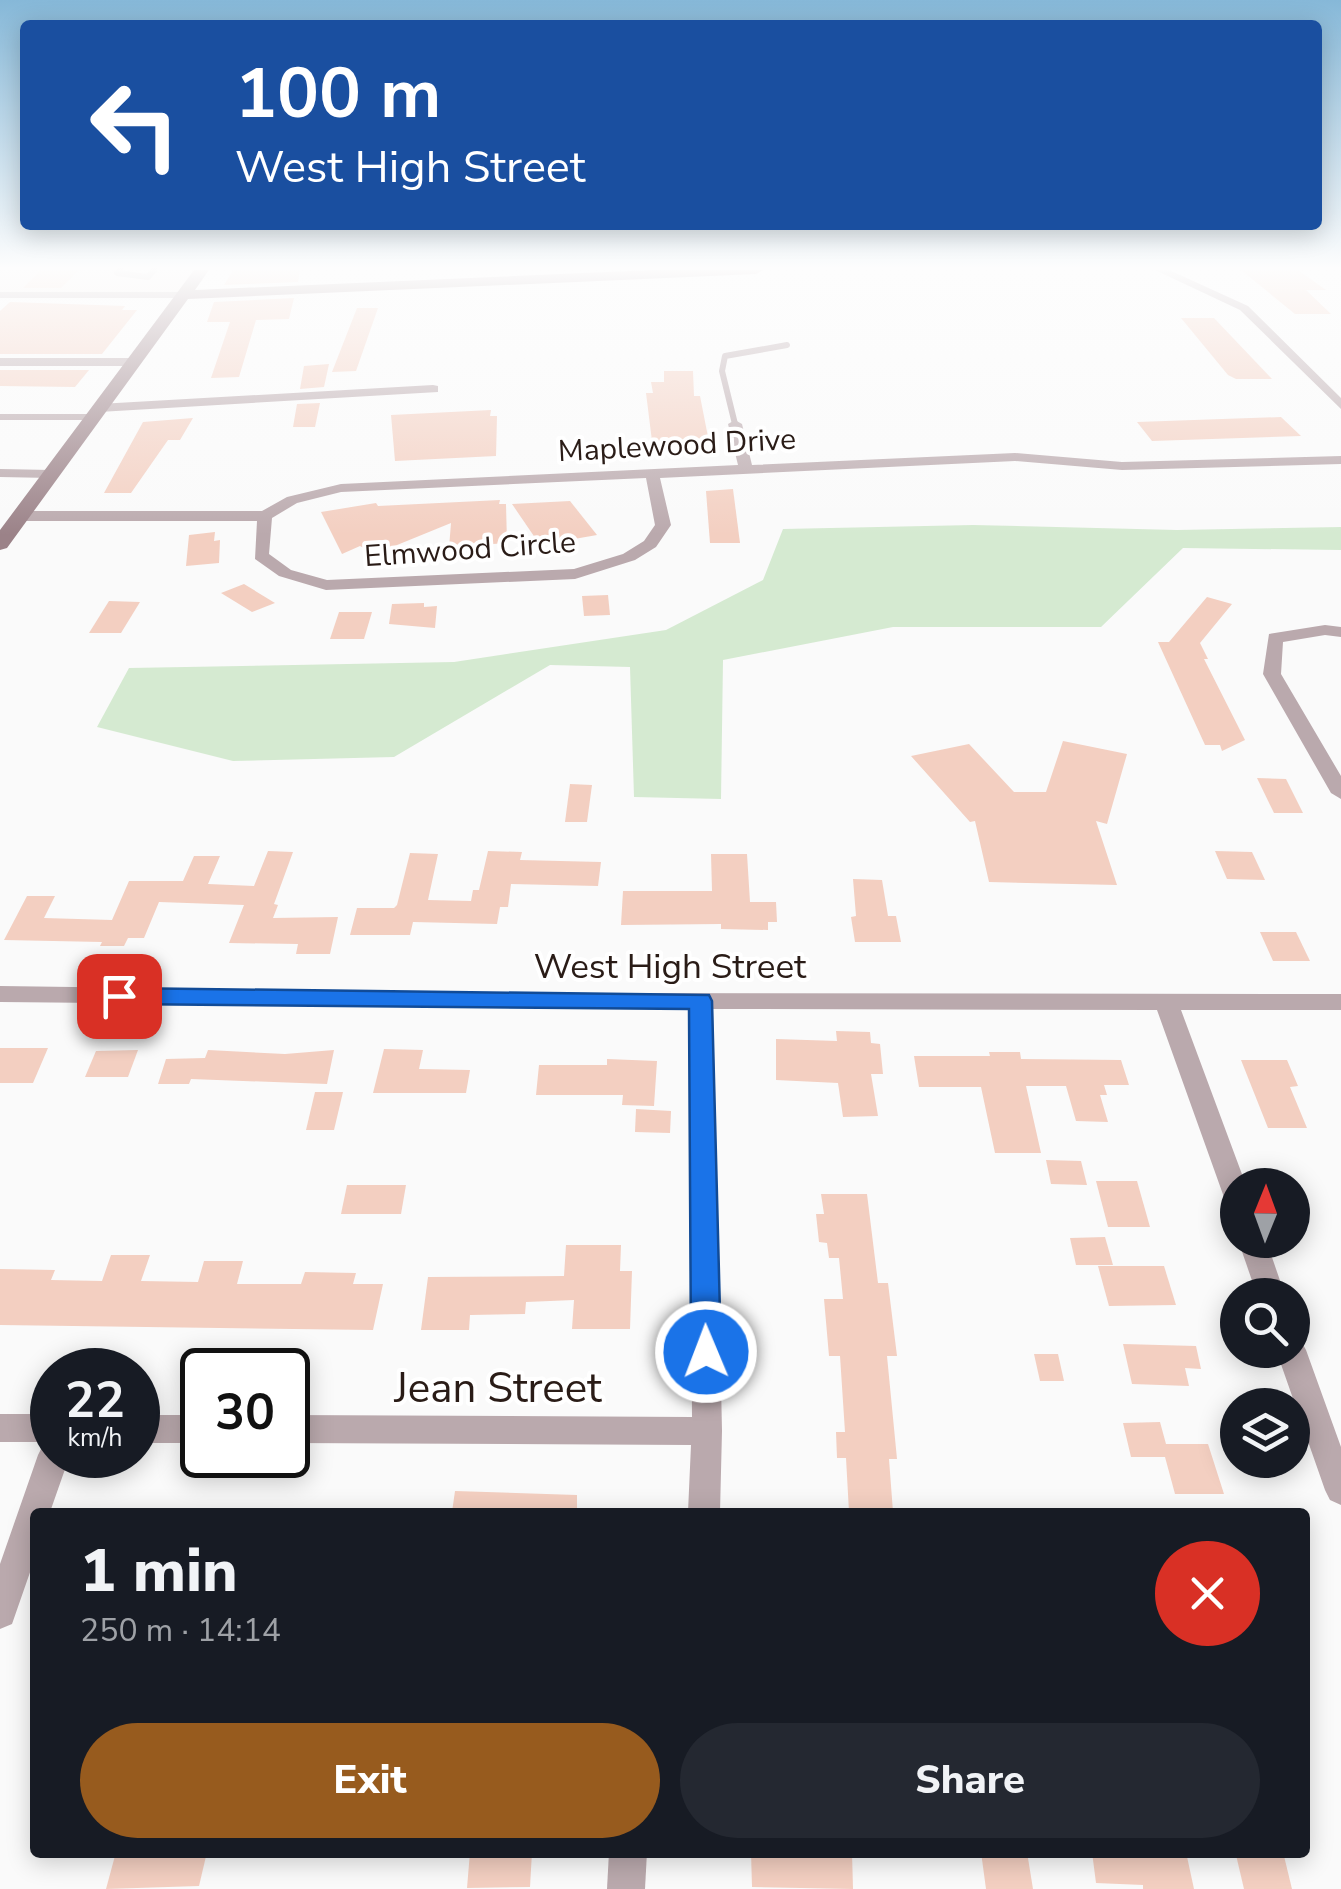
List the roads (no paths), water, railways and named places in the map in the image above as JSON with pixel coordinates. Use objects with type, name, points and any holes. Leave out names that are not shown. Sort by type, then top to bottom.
[{"type":"main road","points":[[0,544],[137,358]]},
{"type":"street","points":[[1294,358],[1341,405]]},
{"type":"street","points":[[0,362],[134,362]]},
{"type":"street","points":[[96,412],[433,389]]},
{"type":"street","points":[[735,424],[746,470]]},
{"type":"street","name":"Maplewood Drive","points":[[20,516],[265,516],[292,500],[342,488],[1015,456],[1122,466],[1341,460]]},
{"type":"street","points":[[0,473],[48,478]]},
{"type":"street","name":"Elmwood Circle","points":[[265,516],[261,556],[285,574],[326,585],[575,574],[629,557],[650,544],[663,525],[652,474]]},
{"type":"street","points":[[0,483],[48,478]]},
{"type":"street","points":[[1341,632],[1325,630],[1275,638],[1272,674],[1341,793]]},
{"type":"street","name":"West High Street","points":[[0,994],[1341,1002]]},
{"type":"street","points":[[700,1001],[708,1431],[704,1508]]},
{"type":"street","points":[[1166,1001],[1226,1168]]},
{"type":"street","points":[[1297,1368],[1341,1490]]},
{"type":"street","points":[[0,1428],[30,1428]]},
{"type":"street","name":"Jean Street","points":[[310,1429],[708,1431]]},
{"type":"street","points":[[36,1508],[46,1478]]},
{"type":"street","points":[[0,1612],[30,1525]]},
{"type":"street","points":[[626,1889],[628,1858]]},
{"type":"lane","points":[[725,358],[722,371],[735,424]]},
{"type":"lane","points":[[0,416],[96,412]]}]
